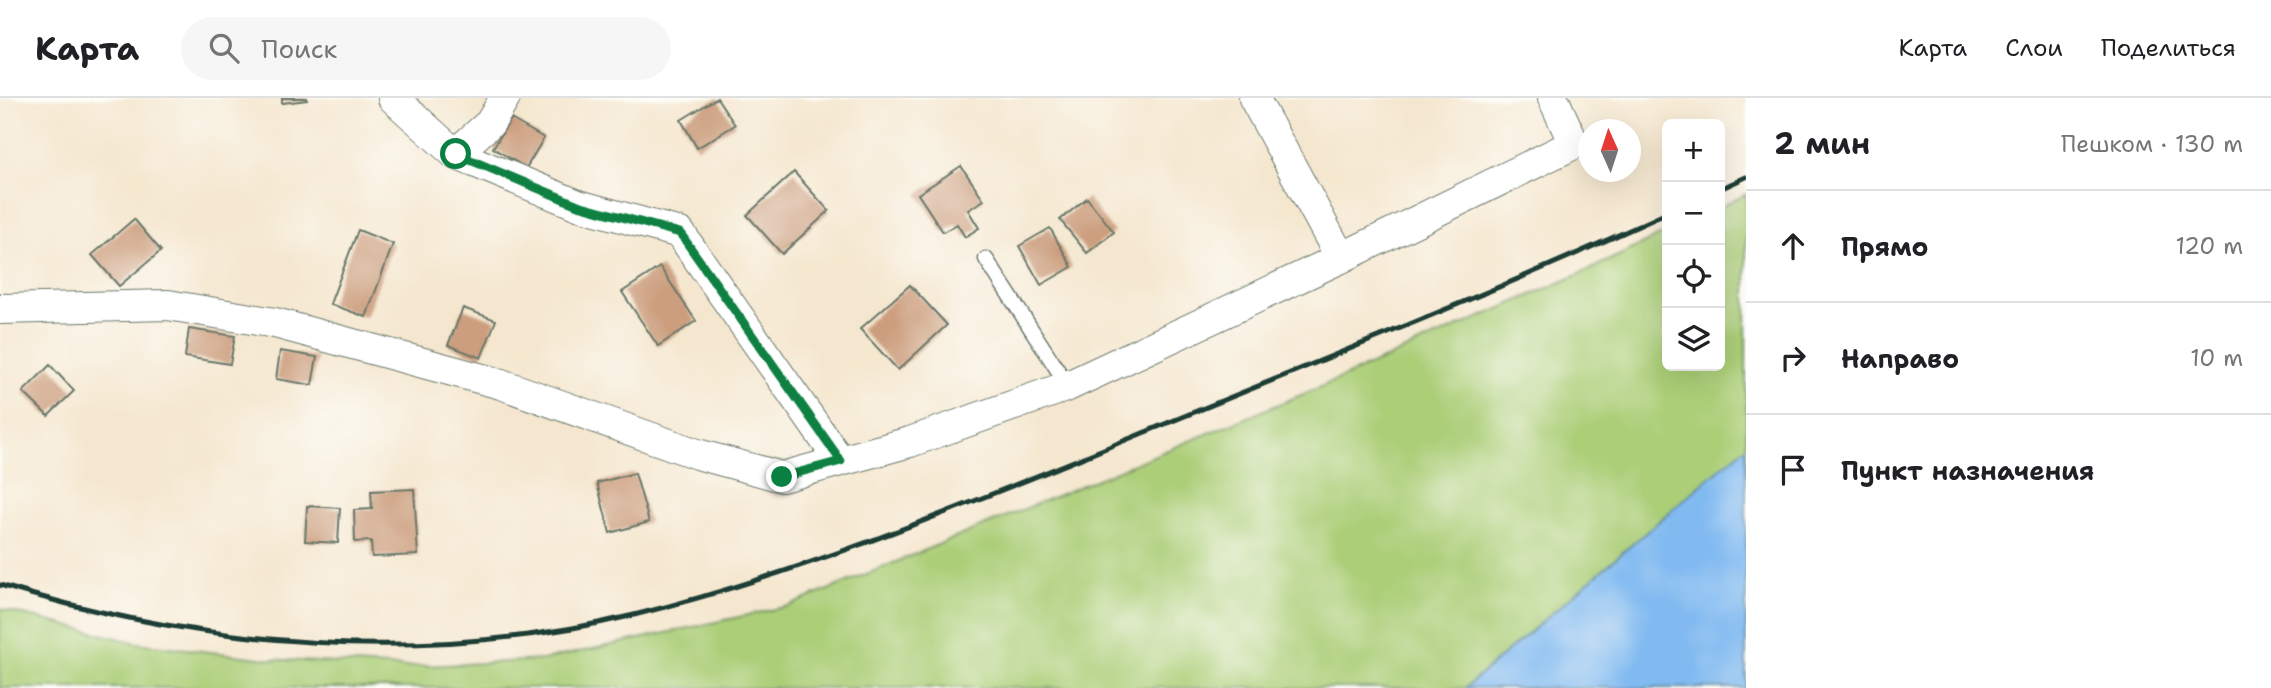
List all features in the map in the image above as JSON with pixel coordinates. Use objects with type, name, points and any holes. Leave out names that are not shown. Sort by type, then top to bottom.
[{"type":"street","points":[[393,98],[456,154],[578,205],[680,233],[841,461]]},
{"type":"street","points":[[456,154],[490,123],[505,98]]},
{"type":"street","points":[[1254,98],[1340,258]]},
{"type":"street","points":[[0,309],[168,305],[275,323],[501,384],[697,454],[782,477],[910,442],[1068,386],[1574,144],[1553,98]]},
{"type":"lane","points":[[986,260],[1068,386]]},
{"type":"green space","points":[[1746,194],[1746,447],[1465,688],[0,688],[0,609],[137,643],[268,659],[404,667],[543,660],[789,606],[1318,388],[1589,270],[1662,234],[1662,371],[1725,371],[1725,204]]},
{"type":"water","points":[[1746,447],[1746,688],[1465,688],[1723,466]]},
{"type":"building","points":[[282,98],[307,98],[307,100],[282,103]]},
{"type":"building","points":[[717,98],[735,125],[697,148],[681,120]]},
{"type":"building","points":[[511,119],[544,138],[526,168],[493,148]]},
{"type":"building","points":[[961,166],[984,200],[968,210],[979,228],[965,237],[957,224],[943,232],[918,194]]},
{"type":"building","points":[[794,172],[829,211],[782,254],[747,215]]},
{"type":"building","points":[[1087,198],[1114,232],[1087,253],[1060,220]]},
{"type":"building","points":[[134,219],[161,251],[119,286],[92,255]]},
{"type":"building","points":[[1050,228],[1072,267],[1041,285],[1019,246]]},
{"type":"building","points":[[358,230],[393,244],[366,317],[330,304]]},
{"type":"building","points":[[660,267],[696,321],[658,346],[622,292]]},
{"type":"building","points":[[910,285],[947,325],[898,370],[860,329]]},
{"type":"building","points":[[463,308],[496,320],[481,358],[448,345]]},
{"type":"building","points":[[189,329],[235,336],[230,364],[185,357]]},
{"type":"building","points":[[280,351],[317,357],[312,385],[276,379]]},
{"type":"building","points":[[50,365],[74,391],[48,416],[23,392]]},
{"type":"building","points":[[635,473],[649,522],[610,533],[597,483]]},
{"type":"building","points":[[414,489],[418,555],[372,557],[371,541],[355,542],[354,510],[372,509],[371,491]]},
{"type":"building","points":[[307,506],[340,508],[338,543],[305,541]]},
{"type":"railway","points":[[1725,187],[1746,177]]},
{"type":"railway","points":[[0,585],[155,623],[235,635],[315,642],[396,644],[476,641],[556,631],[634,615],[765,577],[958,508],[1409,325],[1662,215]]},
{"type":"route","points":[[456,154],[578,205],[680,233],[841,461],[782,477]]}]
